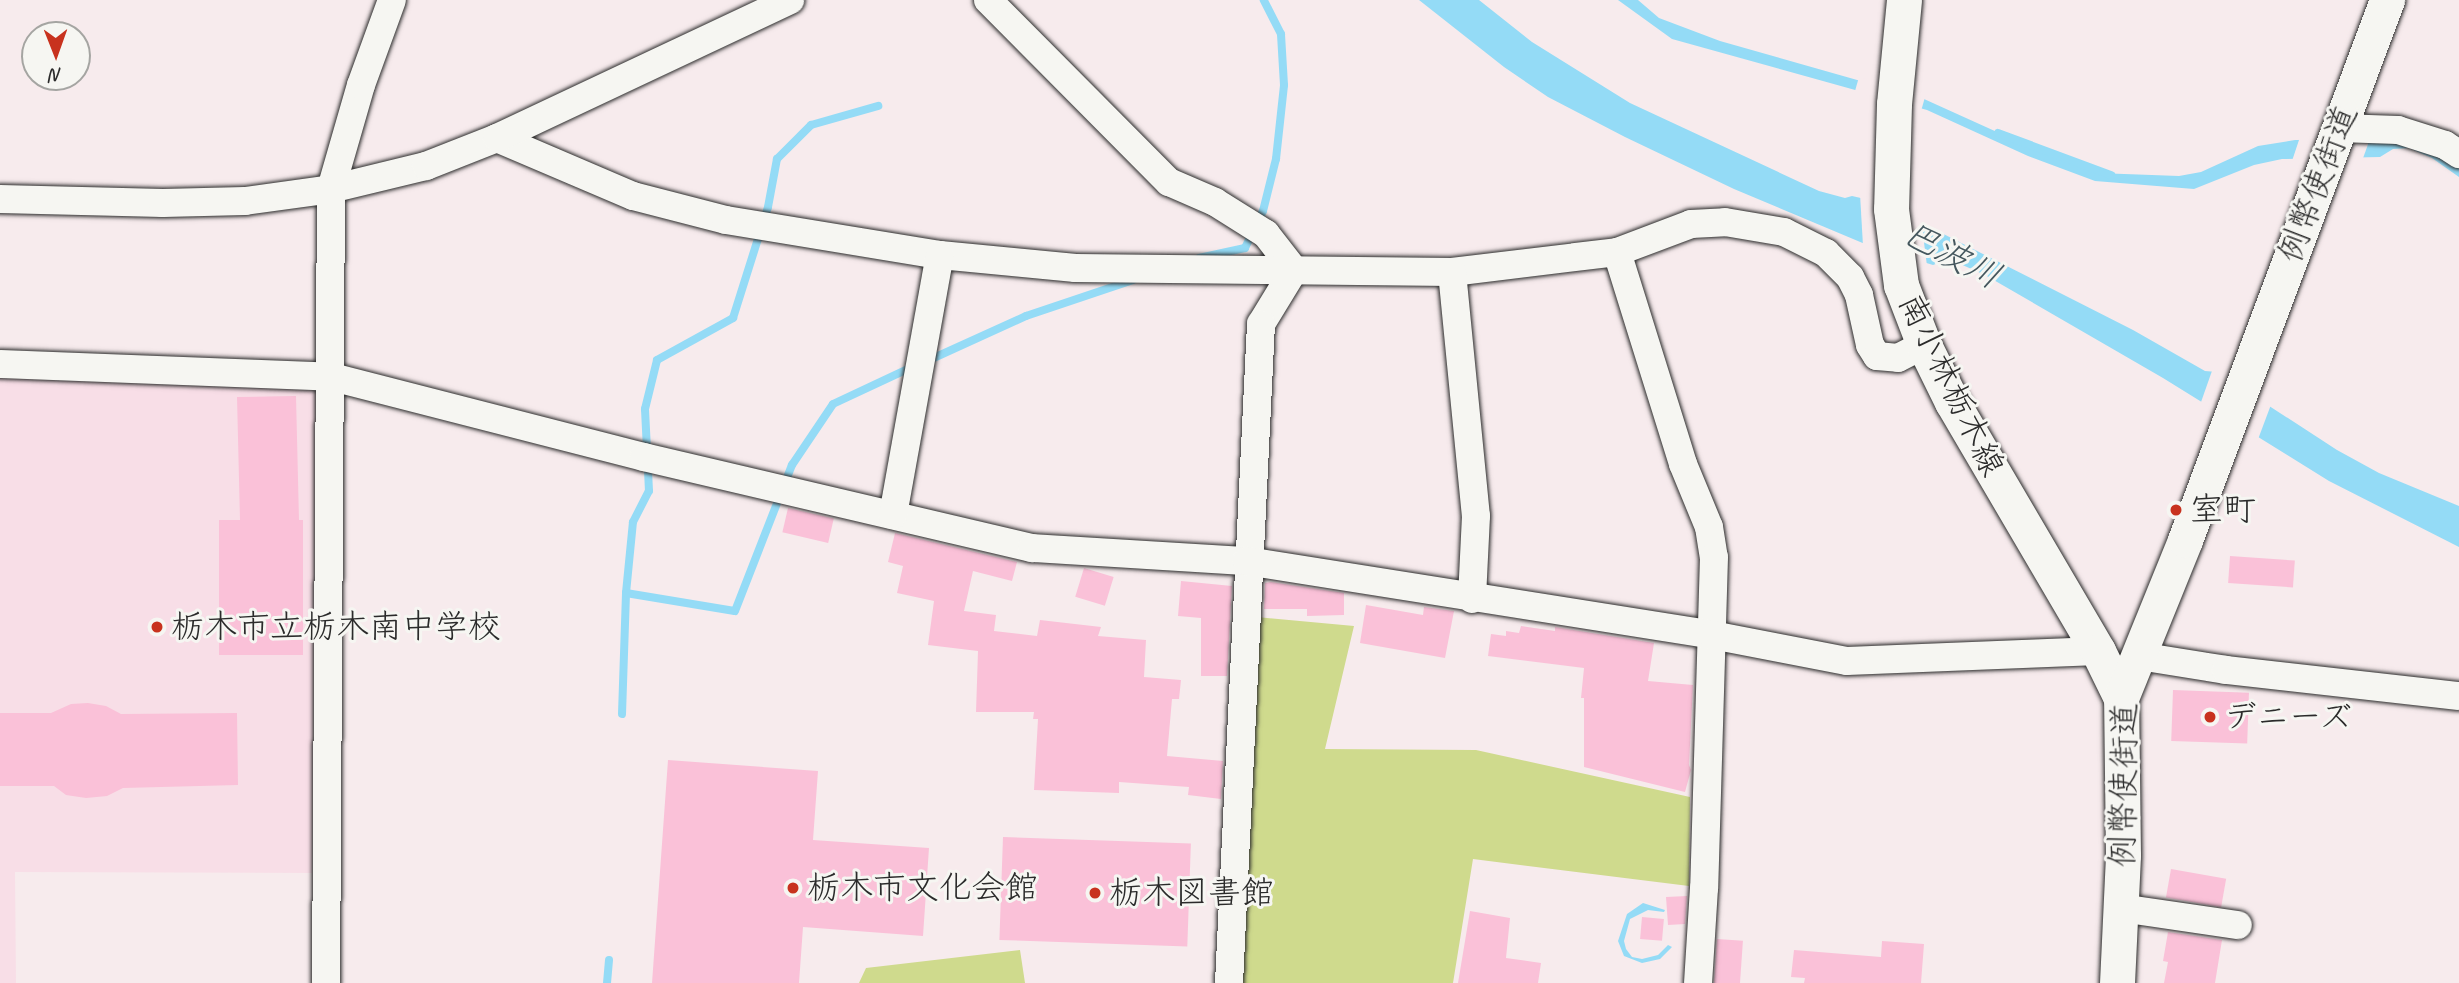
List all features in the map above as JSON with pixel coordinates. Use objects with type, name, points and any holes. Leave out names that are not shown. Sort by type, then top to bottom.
[{"type":"main road","name":"南小林栃木線","points":[[1904,0],[1895,96],[1891,209],[1901,285],[1924,345],[1952,402],[2098,651],[2121,698]]},
{"type":"main road","name":"例幣使街道","points":[[2117,983],[2124,779],[2121,698],[2223,437],[2387,0]]},
{"type":"street","points":[[326,983],[332,377],[331,189],[361,85],[391,0]]},
{"type":"street","points":[[0,199],[231,201],[331,189],[426,166],[497,138],[790,0]]},
{"type":"street","points":[[988,0],[1169,182],[1215,202],[1266,234],[1294,270]]},
{"type":"street","points":[[2334,142],[2398,130],[2445,145],[2459,154]]},
{"type":"street","points":[[497,138],[633,196],[726,220],[940,255],[1076,268],[1452,272],[1617,252],[1691,223],[1724,222],[1784,232],[1826,253],[1850,277],[1859,295],[1870,345],[1877,356],[1886,359],[1898,358],[1924,345]]},
{"type":"street","points":[[1617,252],[1683,464],[1709,527],[1714,557],[1698,983]]},
{"type":"street","points":[[893,515],[940,255]]},
{"type":"street","points":[[1229,983],[1247,561],[1261,324],[1294,270]]},
{"type":"street","points":[[1452,272],[1476,516],[1472,599]]},
{"type":"street","points":[[0,364],[332,377],[656,459],[1032,548],[1247,561],[1472,599],[1712,635],[1847,661],[2098,651]]},
{"type":"street","points":[[2139,656],[2226,670],[2459,696]]},
{"type":"street","points":[[2121,908],[2238,925]]},
{"type":"shaded area","name":"栃木市立栃木南中学校","points":[[0,374],[316,383],[312,873],[15,872],[16,983],[0,983]]},
{"type":"green space","points":[[1257,617],[1354,626],[1325,749],[1476,750],[1690,797],[1689,886],[1473,859],[1453,983],[1241,983]]},
{"type":"green space","points":[[1020,950],[1025,983],[859,983],[866,968]]},
{"type":"water","name":"巴波川","points":[[1419,0],[1479,0],[1532,42],[1630,103],[1819,191],[1845,198],[1852,196],[1874,201],[1904,214],[2133,330],[2205,371],[2217,372],[2337,450],[2379,473],[2459,506],[2459,547],[2329,481],[2163,378],[1985,275],[1949,259],[1933,265],[1865,244],[1734,189],[1548,97],[1504,67]]},
{"type":"water","points":[[1618,0],[1638,0],[1659,18],[1720,41],[1924,99],[2041,152],[2097,173],[2179,176],[2201,172],[2258,146],[2295,140],[2381,139],[2459,163],[2459,177],[2432,158],[2409,148],[2393,149],[2380,157],[2282,159],[2254,165],[2194,189],[2095,181],[2028,156],[1927,110],[1672,39]]},
{"type":"water","points":[[1643,903],[1665,910],[1648,910],[1630,919],[1624,941],[1626,949],[1632,957],[1642,959],[1658,955],[1668,945],[1672,947],[1660,959],[1642,963],[1624,956],[1618,941],[1627,914]]},
{"type":"pier","points":[[1859,77],[1925,96],[1921,111],[1855,92]]},
{"type":"pier","points":[[2371,136],[2362,161],[2292,161],[2300,137]]},
{"type":"pier","points":[[1860,194],[1921,219],[1927,266],[1863,246]]},
{"type":"pier","points":[[2213,368],[2272,402],[2257,442],[2200,405]]},
{"type":"building","points":[[296,396],[299,520],[303,520],[303,655],[219,655],[219,520],[240,520],[237,397]]},
{"type":"building","points":[[788,508],[834,519],[828,543],[782,532]]},
{"type":"building","points":[[895,533],[1017,562],[1012,581],[973,571],[964,611],[996,615],[994,631],[1037,636],[1040,620],[1101,627],[1098,636],[1146,640],[1144,677],[1181,680],[1179,699],[1172,699],[1167,756],[1223,761],[1221,799],[1188,795],[1189,787],[1119,782],[1119,793],[1034,790],[1038,719],[1033,719],[1034,712],[976,712],[978,651],[928,645],[934,601],[897,593],[903,566],[888,562]]},
{"type":"building","points":[[2230,556],[2295,561],[2293,587],[2228,583]]},
{"type":"building","points":[[1084,568],[1114,577],[1105,606],[1075,597]]},
{"type":"building","points":[[1181,581],[1232,586],[1227,676],[1201,676],[1201,618],[1178,616]]},
{"type":"building","points":[[1265,583],[1344,593],[1344,615],[1307,616],[1307,609],[1264,609]]},
{"type":"building","points":[[1366,605],[1423,615],[1424,607],[1454,611],[1445,658],[1360,643]]},
{"type":"building","points":[[1521,626],[1555,631],[1555,627],[1654,643],[1648,681],[1693,685],[1689,765],[1691,770],[1685,792],[1584,767],[1584,698],[1581,698],[1584,668],[1488,656],[1491,634],[1506,636],[1506,631],[1519,633]]},
{"type":"building","name":"デニーズ","points":[[2173,690],[2249,693],[2247,744],[2171,741]]},
{"type":"building","points":[[71,704],[106,706],[121,714],[237,713],[238,785],[123,788],[107,796],[86,798],[66,795],[54,786],[0,786],[0,713],[51,713]]},
{"type":"building","name":"栃木市文化会館","points":[[668,760],[818,771],[813,840],[929,848],[923,936],[803,927],[799,983],[652,983]]},
{"type":"building","name":"栃木図書館","points":[[1003,837],[1191,844],[1187,946],[999,940]]},
{"type":"building","points":[[2171,869],[2226,879],[2221,907],[2166,898]]},
{"type":"building","points":[[1687,896],[1685,924],[1668,925],[1666,897]]},
{"type":"building","points":[[1470,911],[1510,918],[1506,958],[1541,963],[1538,983],[1458,983]]},
{"type":"building","points":[[1642,917],[1664,919],[1662,941],[1640,939]]},
{"type":"building","points":[[2168,932],[2222,940],[2215,983],[2164,983],[2168,962],[2163,961]]},
{"type":"building","points":[[1717,939],[1743,941],[1740,983],[1714,983]]},
{"type":"building","points":[[1882,941],[1924,944],[1921,983],[1804,983],[1805,978],[1791,977],[1794,950],[1881,957]]},
{"type":"waterway","points":[[1199,258],[1245,248],[1263,211],[1276,159],[1284,85],[1281,34],[1264,0]]},
{"type":"waterway","points":[[626,593],[633,522],[649,491],[645,409],[657,360],[733,318],[768,207],[777,159],[811,125],[878,106]]},
{"type":"waterway","points":[[1998,133],[2111,175]]},
{"type":"waterway","points":[[927,361],[1026,316],[1133,280]]},
{"type":"waterway","points":[[622,714],[626,593],[735,611],[792,465],[833,404],[912,367]]},
{"type":"waterway","points":[[607,983],[609,960]]},
{"type":"place","name":"室町","points":[[2176,510]]},
{"type":"place","name":"栃木市立栃木南中学校","points":[[157,627]]},
{"type":"place","name":"デニーズ","points":[[2210,717]]},
{"type":"place","name":"栃木市文化会館","points":[[793,888]]},
{"type":"place","name":"栃木図書館","points":[[1095,893]]}]
